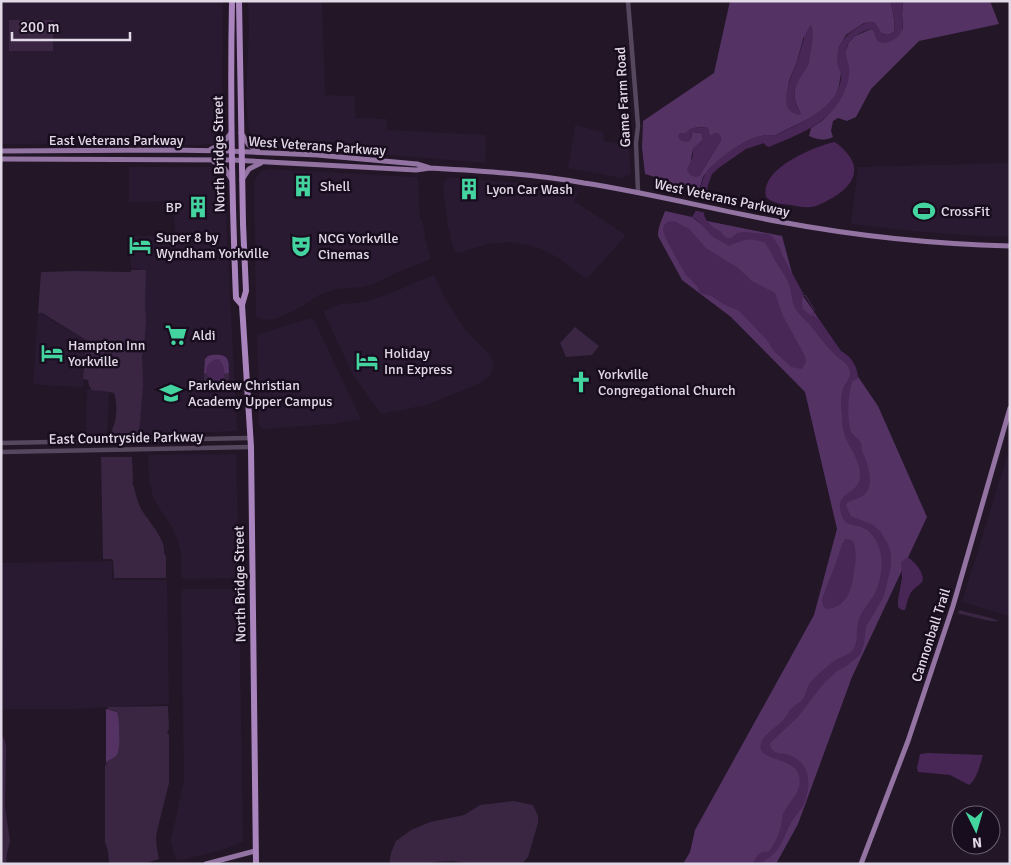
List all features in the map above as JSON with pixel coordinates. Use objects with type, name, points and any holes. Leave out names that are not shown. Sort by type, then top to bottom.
[{"type":"highway","name":"North Bridge Street","points":[[232,1],[230,63],[232,180],[236,298],[242,305]]},
{"type":"highway","name":"North Bridge Street","points":[[240,1],[241,161],[246,291],[242,305],[250,438],[256,864]]},
{"type":"main road","points":[[241,132],[249,145],[259,152]]},
{"type":"main road","points":[[207,151],[222,144],[232,133]]},
{"type":"main road","name":"West Veterans Parkway","points":[[232,151],[317,155],[418,164],[430,168]]},
{"type":"main road","name":"East Veterans Parkway","points":[[1,152],[232,151]]},
{"type":"main road","name":"East Veterans Parkway","points":[[1,159],[232,160]]},
{"type":"main road","points":[[209,160],[224,166],[232,180]]},
{"type":"main road","name":"West Veterans Parkway","points":[[232,160],[416,170],[430,168],[530,175],[638,192],[780,222],[858,234],[947,243],[1010,246]]},
{"type":"main road","points":[[242,180],[250,169],[263,162]]},
{"type":"main road","name":"Cannonball Trail","points":[[860,864],[908,741],[953,606],[1010,408]]},
{"type":"main road","points":[[206,864],[255,852]]},
{"type":"street","name":"Game Farm Road","points":[[628,1],[638,126],[636,143],[638,192]]},
{"type":"street","name":"East Countryside Parkway","points":[[1,443],[250,438]]},
{"type":"street","points":[[10,443],[10,452]]},
{"type":"street","name":"East Countryside Parkway","points":[[1,452],[250,447]]},
{"type":"shaded area","points":[[1,1],[223,1],[222,78],[224,136],[215,144],[196,145],[162,145],[156,143],[1,144]]},
{"type":"shaded area","points":[[248,1],[322,1],[325,95],[355,96],[355,118],[387,119],[387,130],[486,135],[485,163],[257,144],[253,142],[249,131],[246,96],[249,28]]},
{"type":"shaded area","points":[[730,1],[891,1],[894,32],[888,35],[881,33],[874,22],[864,23],[846,35],[839,47],[838,59],[841,73],[839,86],[836,95],[827,106],[814,116],[774,136],[765,135],[751,139],[732,150],[710,168],[703,177],[699,196],[693,192],[693,189],[658,184],[655,177],[645,174],[642,148],[643,121],[714,73]],"holes":[[[804,36],[809,61],[797,82],[795,92],[796,102],[801,114],[787,95],[789,81]],[[699,127],[708,128],[711,136],[721,136],[721,140],[699,176],[691,160],[693,149],[703,140],[702,134],[692,132],[691,139],[686,133],[691,129]]]},
{"type":"shaded area","points":[[891,1],[903,1],[903,26],[901,33],[893,40],[882,43],[878,41],[874,31],[871,29],[862,32],[850,41],[846,49],[849,65],[847,83],[843,95],[829,114],[801,133],[780,143],[769,147],[764,143],[746,149],[712,174],[708,185],[704,215],[707,221],[728,238],[737,233],[744,232],[772,236],[803,293],[803,309],[810,315],[817,317],[841,351],[851,359],[855,366],[858,378],[852,382],[851,387],[848,405],[849,423],[852,432],[861,443],[870,479],[868,490],[864,495],[847,503],[846,506],[851,516],[873,525],[880,531],[888,544],[891,555],[891,566],[884,596],[866,627],[864,644],[860,655],[824,683],[798,717],[770,743],[774,751],[798,759],[807,772],[808,787],[803,806],[791,822],[777,850],[764,861],[753,864],[758,855],[762,852],[768,852],[773,846],[779,832],[783,814],[798,790],[800,779],[798,773],[789,764],[763,753],[761,749],[762,740],[802,700],[813,679],[835,660],[848,654],[854,648],[859,619],[875,593],[880,577],[882,560],[878,544],[873,536],[863,528],[847,523],[840,509],[840,503],[843,498],[854,489],[860,479],[858,464],[846,438],[843,425],[841,399],[843,389],[850,375],[848,367],[832,352],[796,310],[788,282],[765,243],[747,240],[729,246],[713,237],[692,217],[703,180],[710,168],[718,160],[750,139],[765,135],[776,135],[793,127],[814,115],[829,103],[840,83],[841,73],[838,67],[837,54],[844,39],[852,31],[868,22],[874,22],[881,33],[888,35],[894,32]]},
{"type":"shaded area","points":[[903,1],[990,1],[999,24],[919,41],[871,89],[856,117],[847,121],[838,118],[833,121],[831,131],[833,137],[821,140],[809,136],[811,128],[823,120],[833,109],[849,70],[845,53],[849,42],[855,36],[871,29],[874,31],[879,42],[903,29]]},
{"type":"shaded area","points":[[9,20],[53,20],[53,51],[9,51]]},
{"type":"shaded area","points":[[811,24],[813,35],[809,60],[794,95],[801,115],[793,113],[788,108],[786,101],[789,84],[804,38]]},
{"type":"shaded area","points":[[575,125],[603,132],[604,141],[629,146],[631,174],[622,178],[568,168]]},
{"type":"shaded area","points":[[696,127],[708,128],[711,136],[718,133],[721,136],[721,140],[699,176],[696,177],[690,175],[687,169],[693,156],[693,149],[703,140],[702,134],[692,132],[690,141],[685,142],[680,140],[678,136],[680,133],[686,133]]},
{"type":"shaded area","points":[[834,142],[846,152],[852,160],[854,168],[851,182],[840,193],[813,207],[778,203],[766,197],[766,187],[771,177],[779,169],[801,154]]},
{"type":"shaded area","points":[[1010,163],[1010,236],[921,232],[851,224],[858,167]]},
{"type":"shaded area","points":[[129,167],[216,167],[222,169],[224,176],[237,431],[137,435],[142,353],[140,269],[131,268],[130,236],[175,236],[174,201],[129,202]]},
{"type":"shaded area","points":[[269,169],[418,178],[420,219],[423,223],[431,259],[374,284],[336,289],[319,295],[303,306],[276,319],[264,320],[256,317],[254,181],[262,171]]},
{"type":"shaded area","points":[[448,177],[529,184],[580,191],[574,201],[626,235],[587,279],[555,256],[528,245],[509,242],[488,244],[458,253],[453,248],[444,197],[444,181]]},
{"type":"shaded area","points":[[665,211],[692,217],[701,224],[707,221],[782,236],[795,284],[878,406],[927,517],[852,677],[798,824],[776,864],[683,864],[690,852],[695,830],[814,615],[837,529],[805,392],[731,317],[682,280],[658,236],[659,226]]},
{"type":"shaded area","points":[[674,221],[689,229],[706,248],[737,267],[752,281],[775,293],[783,316],[805,356],[806,362],[802,369],[791,367],[773,350],[767,340],[739,311],[711,296],[700,293],[697,286],[680,265],[665,237],[664,225]]},
{"type":"shaded area","points":[[131,270],[146,270],[144,347],[147,350],[142,355],[143,385],[139,434],[114,436],[111,432],[115,423],[116,413],[114,393],[91,390],[88,380],[83,379],[86,340],[42,313],[38,313],[41,272],[131,272]]},
{"type":"shaded area","points":[[434,275],[447,302],[467,332],[490,355],[494,365],[490,376],[478,384],[427,405],[381,414],[353,375],[323,311],[341,304],[364,302],[386,295]]},
{"type":"shaded area","points":[[38,312],[86,340],[83,387],[38,385],[33,383]]},
{"type":"shaded area","points":[[310,318],[314,320],[361,419],[332,424],[263,429],[259,425],[258,420],[257,335]]},
{"type":"shaded area","points":[[575,327],[599,346],[592,355],[566,357],[560,343]]},
{"type":"shaded area","points":[[212,355],[221,355],[227,358],[229,373],[224,374],[224,369],[207,366],[207,373],[204,373],[205,359]]},
{"type":"shaded area","points":[[218,359],[224,369],[224,382],[221,385],[213,385],[208,378],[207,366],[213,360]]},
{"type":"shaded area","points":[[204,373],[207,373],[207,377],[225,376],[224,374],[229,373],[229,386],[220,390],[204,390]]},
{"type":"shaded area","points":[[87,389],[109,390],[107,436],[86,436]]},
{"type":"shaded area","points":[[1010,447],[1010,616],[962,602]]},
{"type":"shaded area","points":[[236,454],[239,578],[181,579],[181,554],[178,541],[172,527],[153,497],[149,481],[148,455]]},
{"type":"shaded area","points":[[101,457],[132,457],[132,484],[140,507],[162,541],[166,557],[166,578],[114,578],[113,560],[103,559]]},
{"type":"shaded area","points":[[845,539],[853,541],[855,549],[856,560],[852,585],[844,601],[833,608],[826,609],[823,606],[822,599]]},
{"type":"shaded area","points":[[909,558],[919,569],[923,579],[911,593],[905,610],[902,610],[898,607],[902,578],[901,562]]},
{"type":"shaded area","points":[[112,561],[112,580],[167,580],[169,704],[72,709],[3,709],[1,563]]},
{"type":"shaded area","points":[[181,589],[239,589],[243,842],[225,849],[178,861],[175,858],[171,840],[184,780]]},
{"type":"shaded area","points":[[960,610],[990,618],[999,621],[959,614]]},
{"type":"shaded area","points":[[168,706],[169,783],[156,834],[159,859],[144,864],[109,864],[105,842],[105,766],[109,759],[114,757],[120,734],[116,711],[108,710],[108,707]]},
{"type":"shaded area","points":[[106,709],[117,712],[120,735],[118,753],[106,763]]},
{"type":"shaded area","points":[[1,733],[6,748],[5,807],[10,841],[6,864],[1,864]]},
{"type":"shaded area","points":[[920,754],[983,755],[976,776],[969,785],[950,775],[918,772]]},
{"type":"shaded area","points":[[514,801],[533,805],[538,816],[538,823],[528,857],[522,864],[473,864],[452,861],[427,864],[389,864],[396,841],[411,830],[430,822],[464,815],[480,805]]},
{"type":"pier","points":[[697,196],[709,198],[707,213],[693,210]]},
{"type":"waterway","points":[[803,295],[806,296],[814,310],[813,316]]},
{"type":"place","name":"Shell","points":[[303,186]]},
{"type":"place","name":"Lyon Car Wash","points":[[469,189]]},
{"type":"place","name":"BP","points":[[198,207]]},
{"type":"place","name":"CrossFit","points":[[924,211]]},
{"type":"place","name":"Super 8 by Wyndham Yorkville","points":[[140,245]]},
{"type":"place","name":"NCG Yorkville Cinemas","points":[[301,246]]},
{"type":"place","name":"Aldi","points":[[176,335]]},
{"type":"place","name":"Hampton Inn Yorkville","points":[[52,353]]},
{"type":"place","name":"Holiday Inn Express","points":[[367,361]]},
{"type":"place","name":"Yorkville Congregational Church","points":[[581,382]]},
{"type":"place","name":"Parkview Christian Academy Upper Campus","points":[[171,393]]}]
